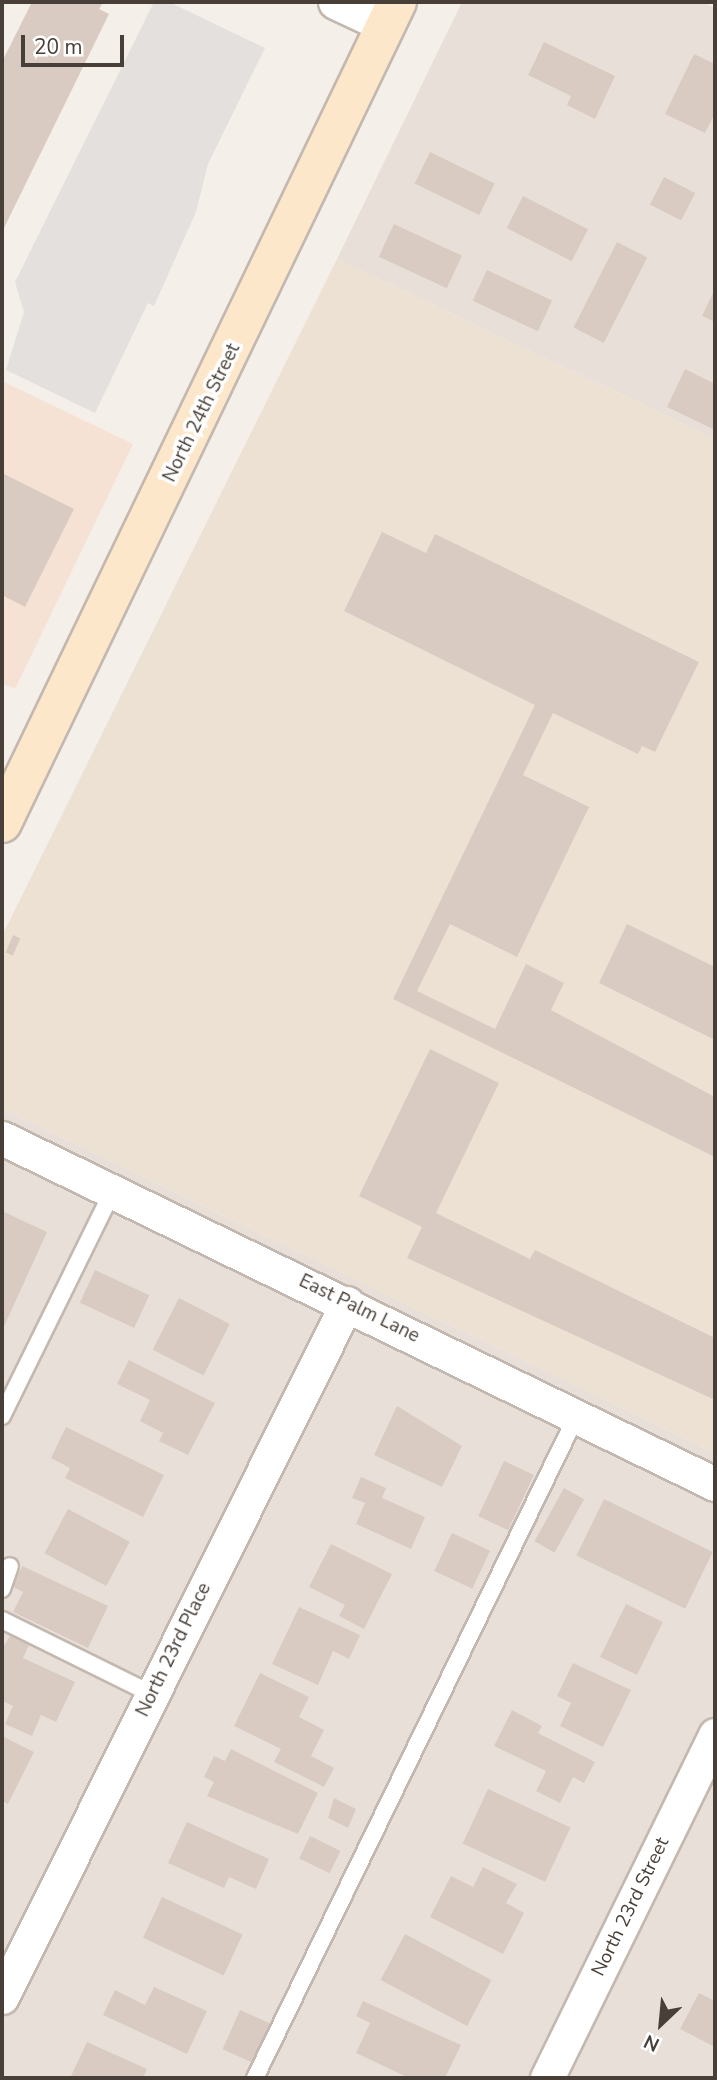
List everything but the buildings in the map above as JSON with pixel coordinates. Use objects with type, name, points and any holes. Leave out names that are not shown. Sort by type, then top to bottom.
[{"type":"main road","name":"North 24th Street","points":[[2,823],[392,14]]},
{"type":"street","points":[[335,2],[392,14]]},
{"type":"street","name":"East Palm Lane","points":[[2,1138],[715,1483]]},
{"type":"street","name":"North 23rd Place","points":[[2,1997],[346,1303]]},
{"type":"street","name":"North 23rd Street","points":[[547,2078],[715,1735]]},
{"type":"lane","points":[[2,1416],[113,1191]]},
{"type":"lane","points":[[255,2078],[576,1417]]},
{"type":"lane","points":[[2,1590],[10,1566]]},
{"type":"lane","points":[[2,1620],[152,1694]]},
{"type":"shaded area","points":[[154,2],[169,2],[265,48],[208,164],[196,212],[154,306],[148,303],[95,413],[6,370],[24,312],[15,282]]},
{"type":"shaded area","points":[[462,2],[703,2],[715,8],[715,439],[337,259]]},
{"type":"shaded area","points":[[337,259],[715,439],[715,1453],[2,1109],[2,936]]},
{"type":"shaded area","points":[[2,381],[133,444],[15,689],[2,683]]},
{"type":"shaded area","points":[[2,1109],[715,1453],[715,2078],[2,2078]]}]
